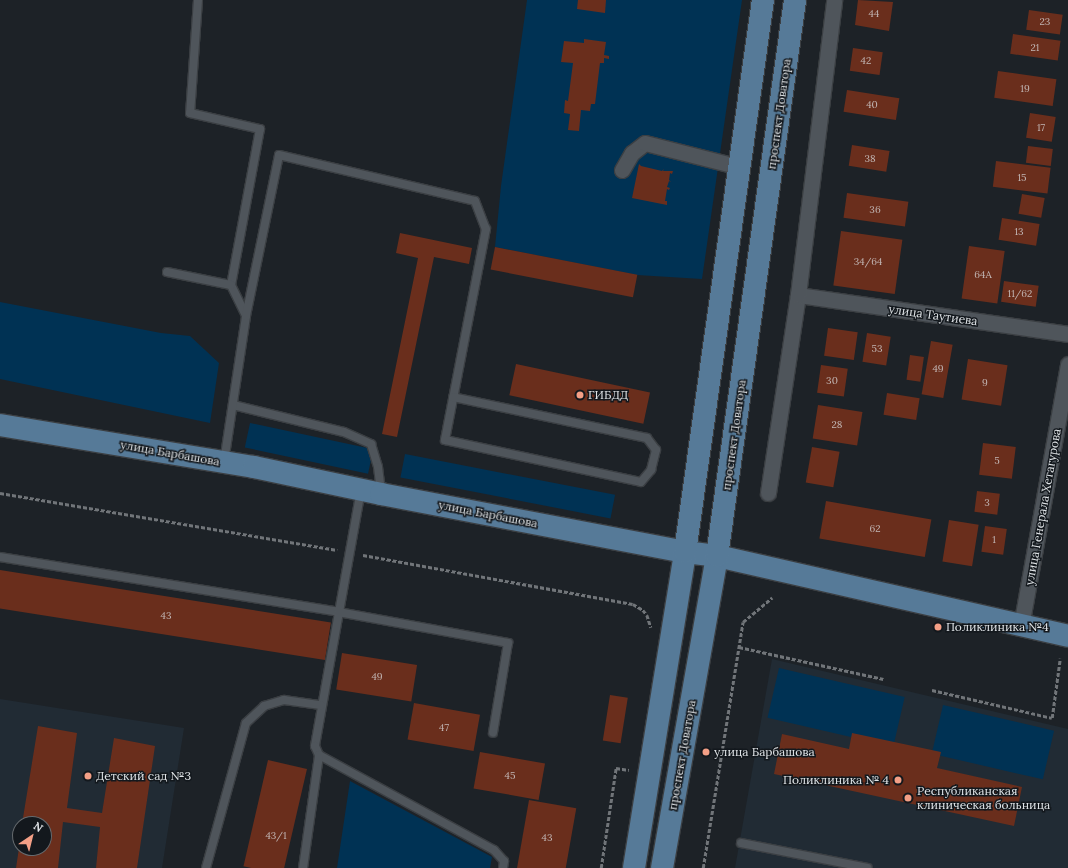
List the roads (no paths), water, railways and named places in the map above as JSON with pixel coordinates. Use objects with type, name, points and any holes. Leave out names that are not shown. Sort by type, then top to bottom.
[{"type":"main road","points":[[634,868],[685,552],[763,0]]},
{"type":"main road","name":"проспект Доватора","points":[[662,868],[717,556],[795,0]]},
{"type":"main road","name":"улица Барбашова","points":[[0,425],[254,467],[371,492],[685,552],[717,556],[1068,636]]},
{"type":"street","points":[[768,493],[798,295],[834,0]]},
{"type":"street","points":[[622,170],[632,153],[645,143],[740,167]]},
{"type":"street","name":"улица Таутиева","points":[[798,295],[1068,334]]},
{"type":"street","name":"улица Генерала Хетагурова","points":[[1021,626],[1068,364]]},
{"type":"lane","points":[[198,0],[190,112],[260,129],[231,285],[246,316]]},
{"type":"lane","points":[[224,462],[246,316],[279,155],[475,201],[486,229],[444,440],[641,482],[651,470],[656,450],[647,438],[453,397]]},
{"type":"lane","points":[[166,272],[231,285]]},
{"type":"lane","points":[[233,405],[344,432],[371,444],[378,467],[338,612],[315,746],[319,755],[303,868]]},
{"type":"lane","points":[[0,556],[338,612],[508,643],[493,733]]},
{"type":"lane","points":[[206,868],[246,723],[264,706],[284,700],[321,704]]},
{"type":"lane","points":[[319,755],[494,850],[504,860],[503,868]]},
{"type":"lane","points":[[741,843],[868,868]]},
{"type":"place","name":"ГИБДД","points":[[580,395]]},
{"type":"place","name":"Поликлиника №4","points":[[938,627]]},
{"type":"place","name":"улица Барбашова","points":[[706,752]]},
{"type":"place","name":"Детский сад №3","points":[[88,776]]},
{"type":"place","name":"Поликлиника № 4","points":[[898,780]]},
{"type":"place","name":"Республиканская клиническая больница","points":[[908,798]]}]
